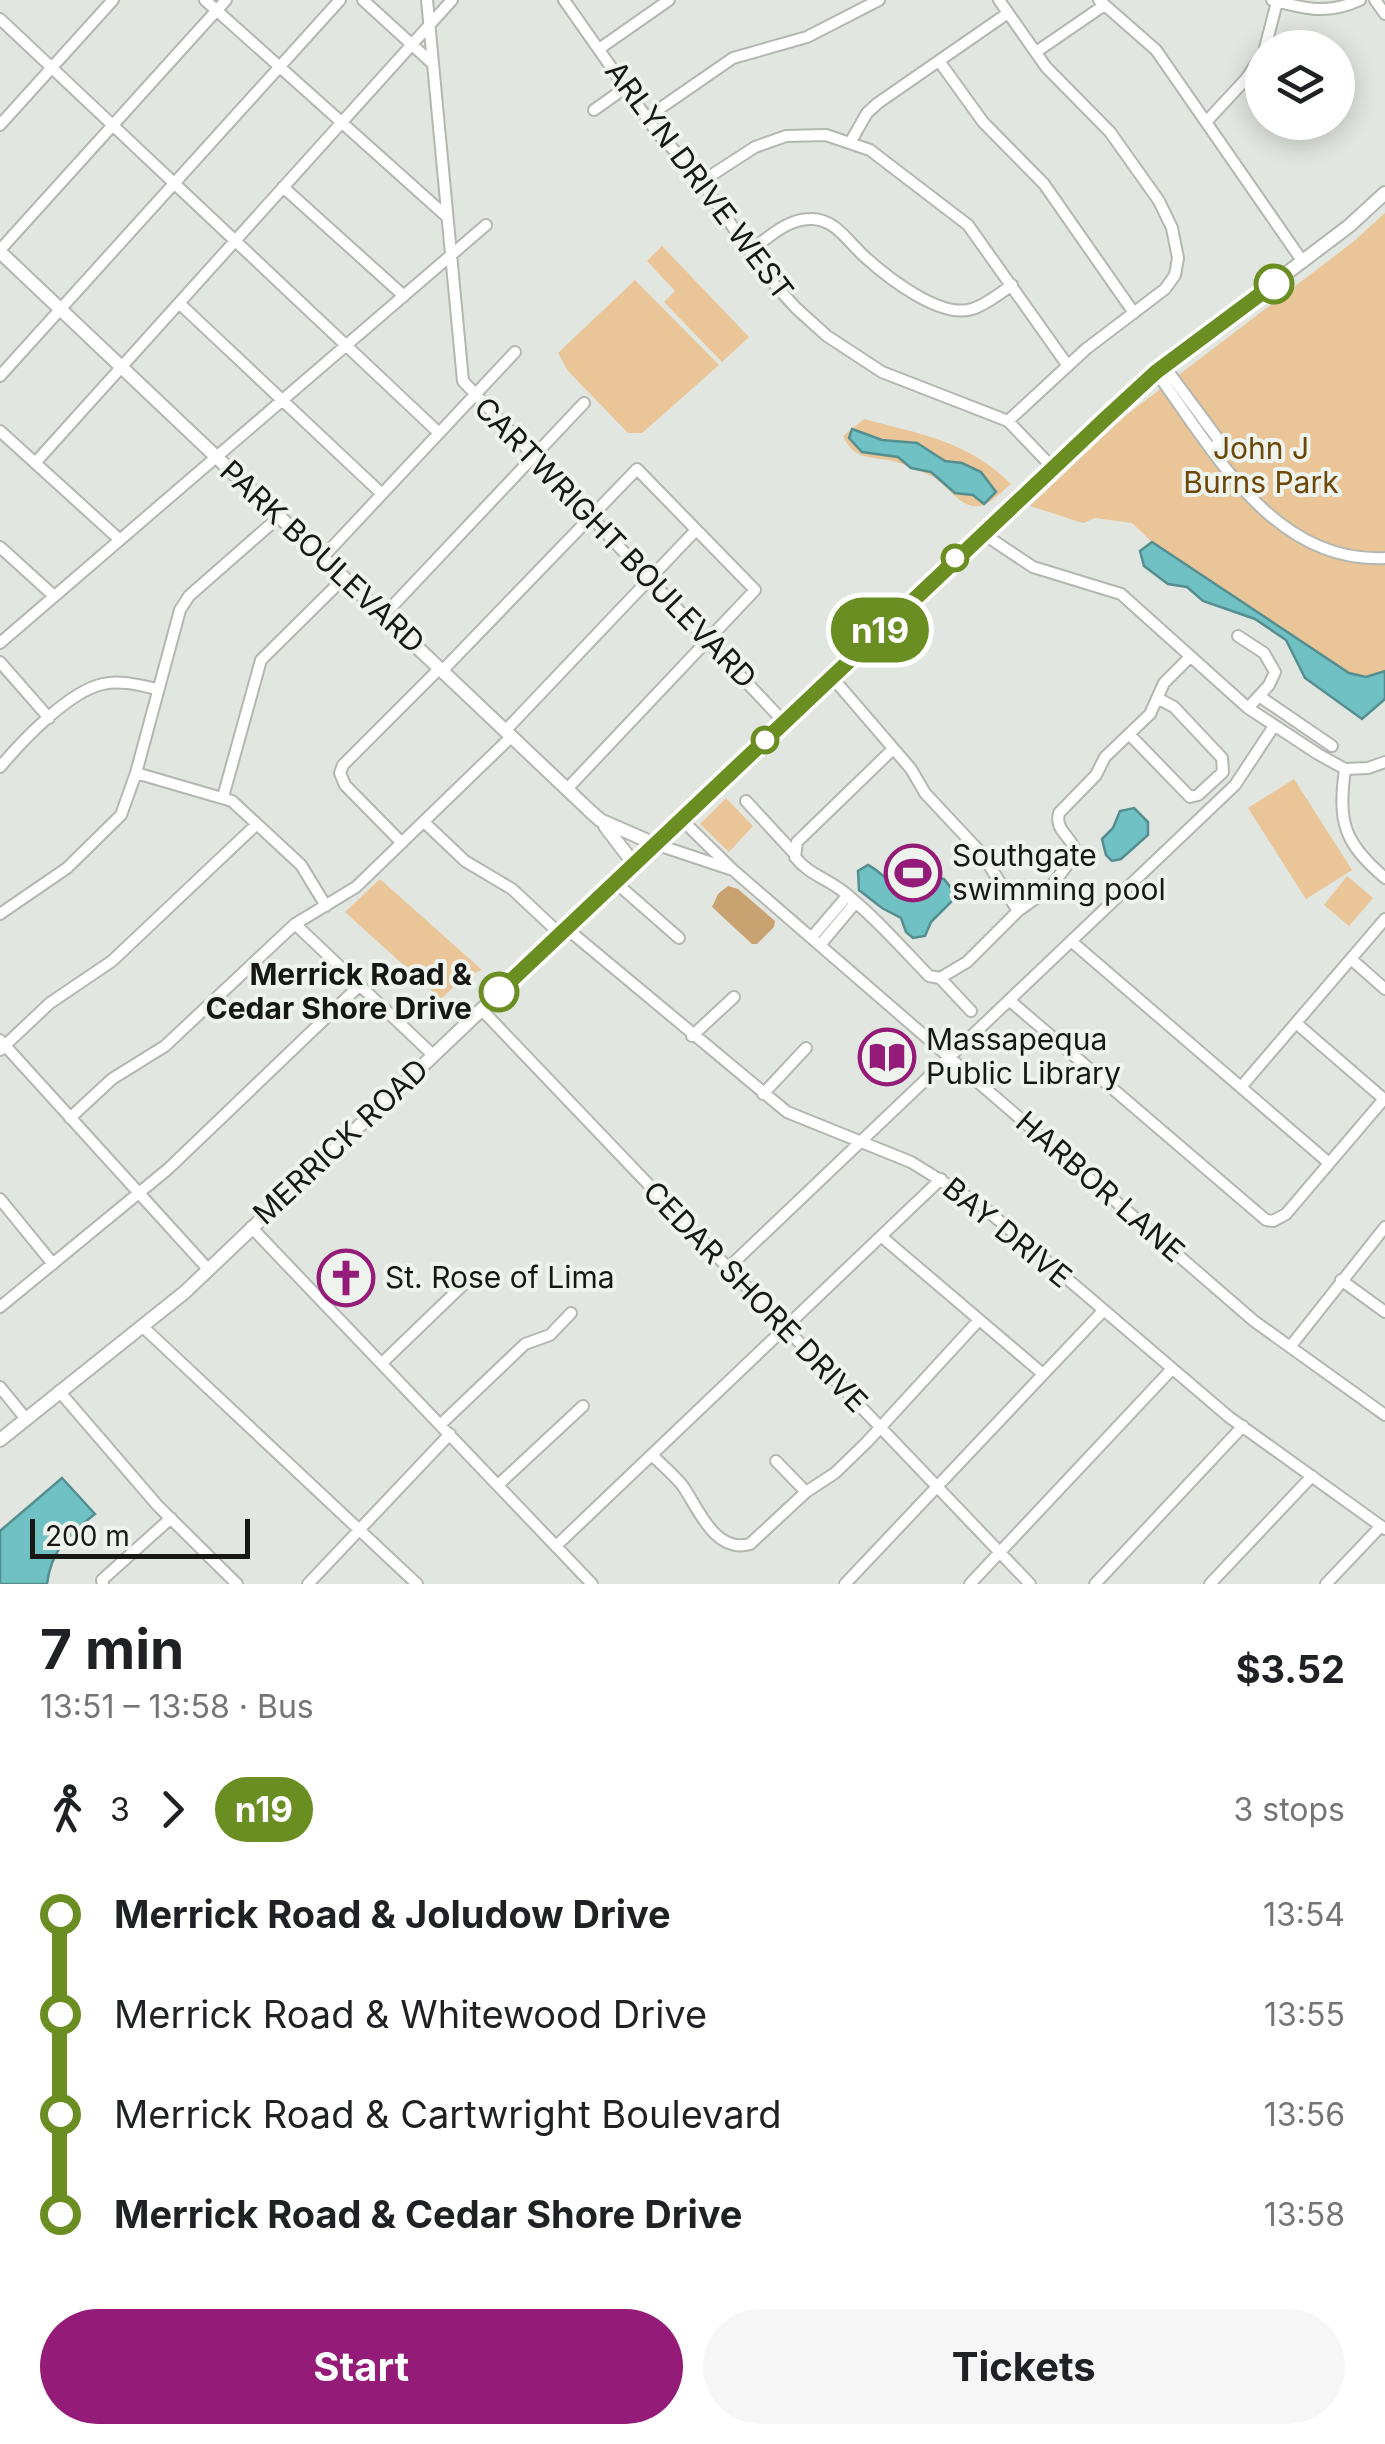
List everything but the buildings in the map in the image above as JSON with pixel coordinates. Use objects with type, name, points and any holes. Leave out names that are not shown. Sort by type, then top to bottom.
[{"type":"main road","name":"MERRICK ROAD","points":[[0,1440],[208,1270],[982,533],[1160,369],[1350,226],[1385,193]]},
{"type":"main road","name":"PARK BOULEVARD","points":[[0,251],[600,820],[656,844]]},
{"type":"main road","points":[[600,820],[634,864]]},
{"type":"street","points":[[0,125],[113,0]]},
{"type":"street","points":[[205,0],[446,216]]},
{"type":"street","points":[[0,251],[226,0]]},
{"type":"street","points":[[0,376],[340,0]]},
{"type":"street","points":[[363,0],[433,64]]},
{"type":"street","name":"CARTWRIGHT BOULEVARD","points":[[427,0],[463,382],[784,722]]},
{"type":"street","points":[[35,463],[452,0]]},
{"type":"street","name":"ARLYN DRIVE WEST","points":[[564,0],[646,118],[702,182],[796,308],[861,360],[902,381],[1008,421],[1052,467]]},
{"type":"street","points":[[599,49],[669,0]]},
{"type":"street","points":[[646,118],[733,58],[807,37],[879,0]]},
{"type":"street","points":[[998,0],[1060,82],[1110,132],[1159,201],[1172,228],[1178,258],[1175,275],[1165,289],[1068,366],[1008,421]]},
{"type":"street","points":[[1268,30],[1274,1],[1328,11],[1360,0]]},
{"type":"street","points":[[1376,0],[1385,14]]},
{"type":"street","points":[[1036,52],[1101,3],[1156,50],[1303,262]]},
{"type":"street","points":[[851,141],[867,113],[1008,14]]},
{"type":"street","points":[[0,18],[439,433]]},
{"type":"street","points":[[939,61],[982,122],[1044,184],[1134,313]]},
{"type":"street","points":[[1206,122],[1245,80]]},
{"type":"street","points":[[594,110],[625,88]]},
{"type":"street","points":[[702,182],[755,146],[786,136],[826,136],[851,141],[882,157],[968,225],[1068,366]]},
{"type":"street","points":[[283,187],[404,296]]},
{"type":"street","points":[[750,251],[789,224],[812,219],[832,224],[885,274],[911,292],[947,308],[974,309],[1012,285]]},
{"type":"street","points":[[0,642],[486,225]]},
{"type":"street","points":[[179,303],[382,494]]},
{"type":"street","points":[[323,558],[515,352]]},
{"type":"street","points":[[1160,369],[1216,452],[1260,508],[1282,527],[1337,552],[1368,559],[1385,558]]},
{"type":"street","points":[[383,616],[584,403]]},
{"type":"street","points":[[0,431],[120,540]]},
{"type":"street","points":[[402,843],[345,785],[340,774],[343,765],[637,469],[755,590],[567,789]]},
{"type":"street","points":[[0,914],[67,868],[116,822],[126,806],[173,628],[186,600],[280,517]]},
{"type":"street","points":[[70,1118],[112,1079],[165,1046],[295,924],[356,887],[508,734],[696,530]]},
{"type":"street","points":[[982,533],[1033,567],[1120,594],[1248,708],[1345,768],[1356,770],[1385,762]]},
{"type":"street","points":[[0,547],[54,596]]},
{"type":"street","points":[[224,797],[261,660],[344,578]]},
{"type":"street","points":[[1238,636],[1264,653],[1272,664],[1274,678],[1248,708]]},
{"type":"street","points":[[940,978],[978,952],[1018,911],[1050,888],[1071,863],[1076,848],[1059,828],[1059,812],[1091,781],[1105,757],[1150,714],[1164,683],[1190,657]]},
{"type":"street","points":[[0,662],[49,718]]},
{"type":"street","points":[[831,676],[911,768],[925,793],[982,854],[1018,911]]},
{"type":"street","points":[[0,767],[49,718],[82,692],[99,684],[124,682],[157,689]]},
{"type":"street","points":[[1259,696],[1332,746]]},
{"type":"street","points":[[1129,734],[1190,796],[1198,795],[1223,772],[1222,758],[1174,707],[1158,699]]},
{"type":"street","points":[[728,1268],[1235,785],[1274,726]]},
{"type":"street","points":[[793,852],[797,842],[892,750]]},
{"type":"street","points":[[1345,768],[1341,815],[1346,832],[1358,852],[1385,878]]},
{"type":"street","points":[[136,773],[224,797],[302,865],[326,906]]},
{"type":"street","points":[[746,802],[807,870],[852,899],[929,976],[940,978],[971,1010]]},
{"type":"street","name":"HARBOR LANE","points":[[681,819],[733,870],[1254,1321],[1385,1416]]},
{"type":"street","name":"BAY DRIVE","points":[[424,822],[471,865],[512,889],[787,1112],[911,1162],[982,1206],[1172,1370],[1383,1527]]},
{"type":"street","points":[[208,1270],[2,1045],[50,1003],[112,961],[257,824]]},
{"type":"street","name":"HARBOR LANE","points":[[656,844],[733,870]]},
{"type":"street","points":[[615,882],[679,938]]},
{"type":"street","points":[[816,941],[852,899]]},
{"type":"street","points":[[1241,1087],[1385,920]]},
{"type":"street","points":[[295,924],[432,1055]]},
{"type":"street","points":[[1071,941],[1329,1163]]},
{"type":"street","points":[[1350,960],[1385,989]]},
{"type":"street","points":[[0,1307],[139,1194],[358,987]]},
{"type":"street","points":[[692,1036],[734,997]]},
{"type":"street","points":[[1010,1000],[1266,1220],[1273,1221],[1286,1214],[1384,1099],[1296,1023]]},
{"type":"street","name":"CEDAR SHORE DRIVE","points":[[482,1009],[1030,1584]]},
{"type":"street","points":[[763,1094],[806,1048]]},
{"type":"street","points":[[556,1546],[941,1179]]},
{"type":"street","points":[[0,1199],[53,1264]]},
{"type":"street","points":[[251,1227],[592,1584]]},
{"type":"street","points":[[1290,1347],[1385,1227]]},
{"type":"street","points":[[882,1236],[1043,1374]]},
{"type":"street","points":[[1341,1280],[1385,1312]]},
{"type":"street","points":[[382,1364],[465,1283]]},
{"type":"street","points":[[845,1584],[1103,1311]]},
{"type":"street","points":[[440,1425],[525,1344],[550,1335],[571,1312]]},
{"type":"street","points":[[653,1456],[683,1486],[694,1509],[713,1530],[732,1545],[750,1544],[806,1492],[835,1472],[978,1320]]},
{"type":"street","points":[[142,1326],[416,1584]]},
{"type":"street","points":[[970,1584],[1172,1370]]},
{"type":"street","points":[[0,1387],[26,1419]]},
{"type":"street","points":[[59,1391],[171,1518],[238,1584]]},
{"type":"street","points":[[498,1486],[583,1406]]},
{"type":"street","points":[[1095,1584],[1243,1426]]},
{"type":"street","points":[[308,1584],[450,1434]]},
{"type":"street","points":[[776,1460],[806,1492]]},
{"type":"street","points":[[1210,1584],[1312,1476]]},
{"type":"street","points":[[102,1584],[171,1518]]},
{"type":"street","points":[[1326,1584],[1383,1527]]},
{"type":"green space","name":"John J Burns Park","points":[[1385,213],[1385,671],[1366,677],[1349,673],[1152,542],[1132,523],[1095,518],[1083,523],[1030,506],[1125,416],[1353,242]]},
{"type":"green space","points":[[662,246],[749,337],[722,362],[664,302],[675,291],[647,261]]},
{"type":"green space","points":[[635,280],[719,365],[642,433],[628,433],[568,371],[558,353]]},
{"type":"green space","points":[[864,419],[924,435],[978,458],[1011,484],[987,503],[979,506],[972,506],[933,477],[915,469],[931,472],[955,493],[973,495],[984,504],[995,491],[981,472],[962,463],[945,461],[917,443],[882,440],[852,429],[862,452],[898,457],[909,466],[866,457],[853,450],[843,436]]},
{"type":"green space","points":[[1294,779],[1352,870],[1306,899],[1248,808]]},
{"type":"green space","points":[[726,798],[753,826],[729,852],[700,824]]},
{"type":"green space","points":[[1347,876],[1373,898],[1349,926],[1324,905]]},
{"type":"green space","points":[[380,879],[482,970],[464,977],[441,999],[345,912]]},
{"type":"shaded area","points":[[728,886],[738,889],[775,921],[757,944],[752,944],[712,907],[718,894]]},
{"type":"water","points":[[852,429],[882,440],[917,443],[945,461],[962,463],[981,472],[996,492],[984,504],[973,495],[955,493],[931,472],[911,468],[898,457],[862,452],[849,438]]},
{"type":"water","points":[[1152,542],[1349,673],[1366,677],[1385,671],[1385,699],[1362,719],[1305,678],[1286,640],[1255,619],[1203,601],[1187,587],[1168,584],[1144,566],[1140,551]]},
{"type":"water","points":[[1134,808],[1148,822],[1148,835],[1121,859],[1112,861],[1102,839],[1113,828],[1120,811]]},
{"type":"water","points":[[868,865],[907,891],[944,879],[955,898],[931,922],[925,936],[913,938],[901,918],[859,890],[858,871]]},
{"type":"water","points":[[62,1478],[95,1514],[63,1544],[47,1584],[0,1584],[0,1531]]},
{"type":"bus line","name":"n19","points":[[499,992],[1156,372],[1274,284]]},
{"type":"place","name":"Southgate swimming pool","points":[[913,873]]},
{"type":"place","name":"Merrick Road & Cedar Shore Drive","points":[[499,992]]},
{"type":"place","name":"Massapequa Public Library","points":[[887,1057]]},
{"type":"place","name":"St. Rose of Lima","points":[[346,1278]]}]
